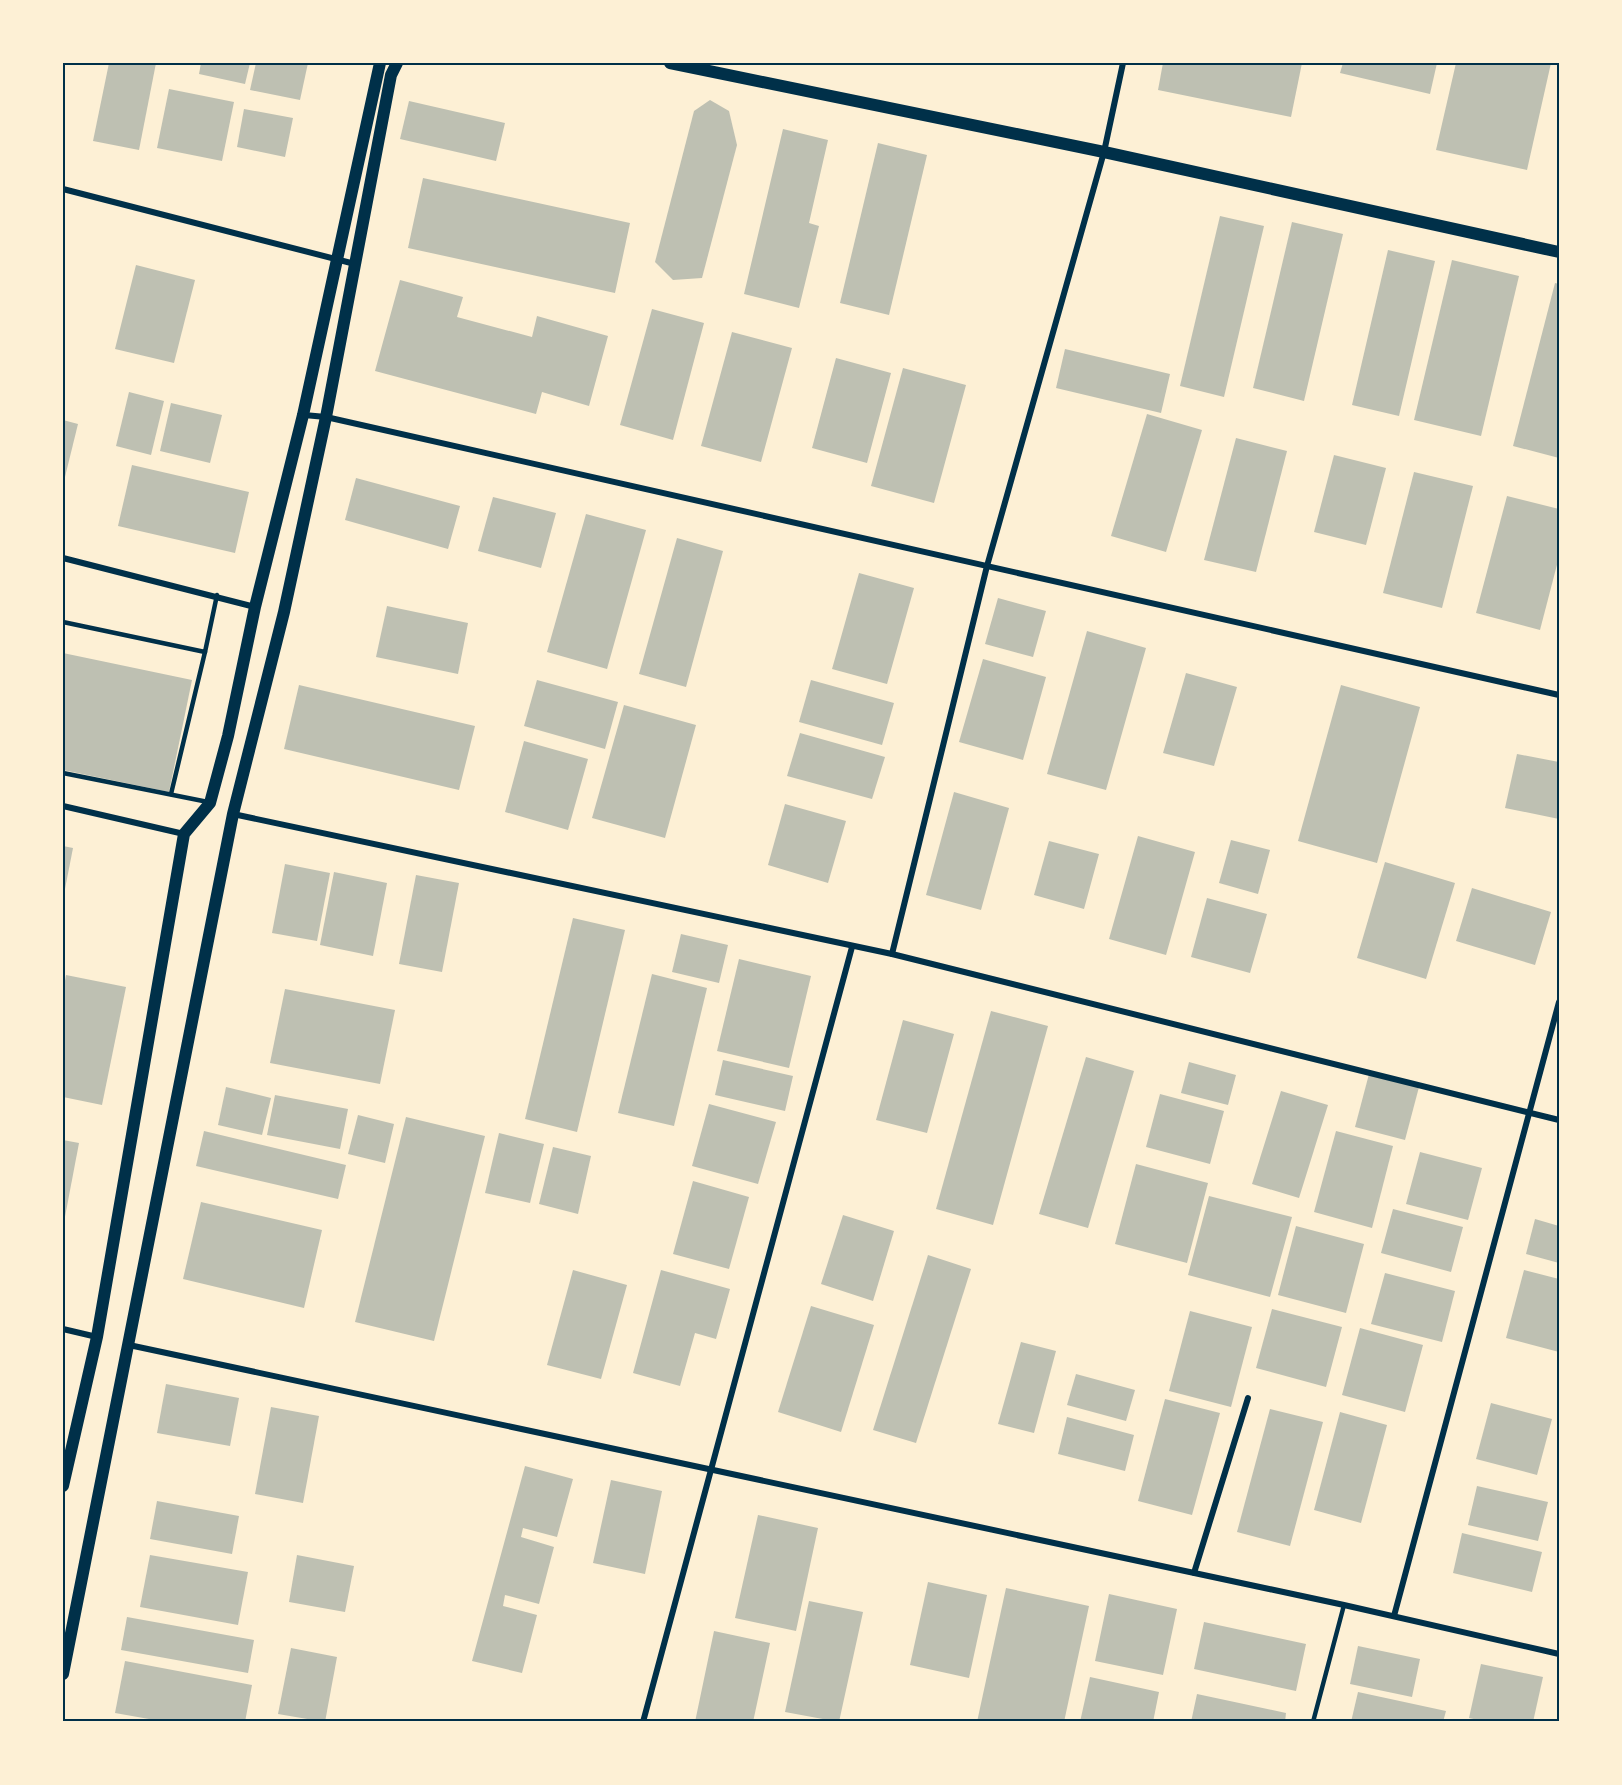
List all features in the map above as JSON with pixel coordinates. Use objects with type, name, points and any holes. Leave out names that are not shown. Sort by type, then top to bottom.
[{"type":"main road","points":[[63,1486],[97,1337],[184,834],[210,803],[255,607],[303,415],[380,63]]},
{"type":"main road","points":[[63,1674],[67,1636],[129,1345],[233,814],[284,612],[326,417],[391,75],[397,63]]},
{"type":"main road","points":[[670,63],[716,68],[1559,252]]},
{"type":"street","points":[[892,954],[987,566],[1104,152],[1123,63]]},
{"type":"street","points":[[63,189],[355,264]]},
{"type":"street","points":[[303,415],[326,417],[1559,695]]},
{"type":"street","points":[[63,558],[217,595],[255,607]]},
{"type":"street","points":[[63,806],[184,834]]},
{"type":"street","points":[[233,814],[892,954],[1559,1120]]},
{"type":"street","points":[[643,1722],[852,947]]},
{"type":"street","points":[[1394,1616],[1559,1002]]},
{"type":"street","points":[[63,1329],[97,1337]]},
{"type":"street","points":[[129,1345],[1344,1605],[1559,1654]]},
{"type":"street","points":[[1194,1573],[1248,1398]]},
{"type":"lane","points":[[171,795],[217,595]]},
{"type":"lane","points":[[63,622],[205,652]]},
{"type":"lane","points":[[63,773],[210,803]]},
{"type":"lane","points":[[1313,1722],[1344,1605]]},
{"type":"building","points":[[109,63],[156,63],[139,150],[93,141]]},
{"type":"building","points":[[201,63],[250,63],[245,84],[199,74]]},
{"type":"building","points":[[256,63],[308,63],[300,100],[250,90]]},
{"type":"building","points":[[1163,63],[1302,63],[1291,117],[1158,90]]},
{"type":"building","points":[[1343,63],[1437,63],[1430,94],[1340,73]]},
{"type":"building","points":[[1456,63],[1551,63],[1527,170],[1436,150]]},
{"type":"building","points":[[169,89],[234,102],[222,161],[157,148]]},
{"type":"building","points":[[710,100],[729,111],[737,145],[702,278],[673,280],[655,262],[694,111]]},
{"type":"building","points":[[409,101],[505,123],[496,161],[400,139]]},
{"type":"building","points":[[244,109],[293,118],[285,157],[237,147]]},
{"type":"building","points":[[783,129],[828,140],[809,223],[819,226],[799,308],[744,294]]},
{"type":"building","points":[[878,143],[927,155],[889,315],[840,303]]},
{"type":"building","points":[[423,178],[630,223],[615,293],[408,248]]},
{"type":"building","points":[[1220,216],[1264,226],[1224,397],[1180,386]]},
{"type":"building","points":[[1292,222],[1343,234],[1304,401],[1253,388]]},
{"type":"building","points":[[1388,250],[1435,261],[1399,416],[1352,405]]},
{"type":"building","points":[[1452,260],[1519,276],[1481,436],[1414,420]]},
{"type":"building","points":[[136,265],[195,280],[174,363],[115,349]]},
{"type":"building","points":[[400,280],[463,297],[457,317],[532,337],[537,316],[608,336],[589,406],[542,392],[536,414],[375,371]]},
{"type":"building","points":[[1555,283],[1559,284],[1559,458],[1513,446]]},
{"type":"building","points":[[652,309],[704,323],[673,440],[620,425]]},
{"type":"building","points":[[732,332],[792,348],[761,462],[701,446]]},
{"type":"building","points":[[1065,349],[1170,374],[1161,413],[1056,388]]},
{"type":"building","points":[[836,358],[891,373],[867,463],[812,448]]},
{"type":"building","points":[[903,368],[966,385],[934,503],[871,486]]},
{"type":"building","points":[[129,392],[164,401],[151,455],[116,446]]},
{"type":"building","points":[[171,403],[222,415],[210,463],[160,451]]},
{"type":"building","points":[[1147,414],[1202,430],[1166,552],[1111,536]]},
{"type":"building","points":[[63,420],[78,424],[64,481],[63,481]]},
{"type":"building","points":[[1236,438],[1287,451],[1256,572],[1204,560]]},
{"type":"building","points":[[1334,455],[1386,468],[1366,545],[1314,532]]},
{"type":"building","points":[[132,465],[249,492],[235,553],[118,526]]},
{"type":"building","points":[[1414,472],[1473,486],[1442,608],[1383,593]]},
{"type":"building","points":[[356,478],[460,506],[448,549],[345,520]]},
{"type":"building","points":[[1507,496],[1559,509],[1559,557],[1540,630],[1476,613]]},
{"type":"building","points":[[493,497],[556,513],[541,568],[478,551]]},
{"type":"building","points":[[586,514],[646,530],[607,669],[547,652]]},
{"type":"building","points":[[677,538],[723,551],[686,687],[639,674]]},
{"type":"building","points":[[859,573],[914,588],[887,684],[832,669]]},
{"type":"building","points":[[998,598],[1046,611],[1033,657],[985,644]]},
{"type":"building","points":[[387,606],[468,623],[458,674],[376,657]]},
{"type":"building","points":[[1087,631],[1146,648],[1106,790],[1047,774]]},
{"type":"building","points":[[63,653],[192,680],[169,792],[63,770]]},
{"type":"building","points":[[983,659],[1046,677],[1023,760],[959,742]]},
{"type":"building","points":[[1186,673],[1237,687],[1214,766],[1163,753]]},
{"type":"building","points":[[537,680],[618,702],[605,749],[524,726]]},
{"type":"building","points":[[811,680],[894,703],[882,745],[799,722]]},
{"type":"building","points":[[299,685],[475,726],[459,790],[284,749]]},
{"type":"building","points":[[1341,685],[1420,707],[1377,863],[1298,841]]},
{"type":"building","points":[[624,705],[696,725],[665,838],[592,818]]},
{"type":"building","points":[[800,733],[885,757],[872,799],[787,776]]},
{"type":"building","points":[[524,741],[588,759],[568,830],[505,812]]},
{"type":"building","points":[[1517,754],[1559,762],[1559,819],[1505,808]]},
{"type":"building","points":[[954,792],[1009,808],[981,910],[926,895]]},
{"type":"building","points":[[785,804],[846,821],[828,883],[768,865]]},
{"type":"building","points":[[1138,836],[1195,852],[1166,955],[1109,939]]},
{"type":"building","points":[[1231,840],[1270,850],[1258,894],[1219,883]]},
{"type":"building","points":[[1049,841],[1099,854],[1084,909],[1034,895]]},
{"type":"building","points":[[63,846],[73,848],[64,894],[63,893]]},
{"type":"building","points":[[1385,862],[1455,883],[1426,979],[1357,958]]},
{"type":"building","points":[[285,864],[330,873],[317,941],[272,933]]},
{"type":"building","points":[[334,872],[387,883],[373,956],[320,945]]},
{"type":"building","points":[[416,875],[459,883],[442,972],[399,964]]},
{"type":"building","points":[[1472,888],[1551,912],[1535,965],[1456,941]]},
{"type":"building","points":[[1207,898],[1267,914],[1250,973],[1191,957]]},
{"type":"building","points":[[573,918],[625,930],[577,1132],[525,1119]]},
{"type":"building","points":[[681,934],[728,945],[719,983],[672,972]]},
{"type":"building","points":[[739,959],[811,976],[789,1068],[717,1051]]},
{"type":"building","points":[[652,974],[707,988],[674,1126],[618,1113]]},
{"type":"building","points":[[66,975],[126,987],[102,1105],[63,1097],[63,992]]},
{"type":"building","points":[[285,989],[395,1010],[380,1084],[270,1063]]},
{"type":"building","points":[[991,1011],[1048,1026],[993,1225],[936,1209]]},
{"type":"building","points":[[903,1020],[954,1034],[927,1133],[876,1120]]},
{"type":"building","points":[[1086,1057],[1134,1071],[1088,1228],[1039,1214]]},
{"type":"building","points":[[723,1060],[793,1076],[785,1111],[715,1095]]},
{"type":"building","points":[[1189,1062],[1236,1075],[1228,1105],[1181,1093]]},
{"type":"building","points":[[1369,1074],[1419,1087],[1405,1140],[1355,1127]]},
{"type":"building","points":[[226,1087],[271,1098],[262,1135],[218,1125]]},
{"type":"building","points":[[1281,1091],[1328,1105],[1299,1198],[1252,1184]]},
{"type":"building","points":[[1160,1094],[1224,1111],[1210,1164],[1146,1147]]},
{"type":"building","points":[[275,1095],[348,1109],[340,1149],[267,1135]]},
{"type":"building","points":[[709,1104],[776,1122],[758,1184],[692,1166]]},
{"type":"building","points":[[358,1115],[394,1124],[385,1163],[348,1154]]},
{"type":"building","points":[[406,1117],[485,1136],[434,1341],[355,1322]]},
{"type":"building","points":[[204,1131],[346,1165],[338,1199],[196,1166]]},
{"type":"building","points":[[1336,1131],[1393,1146],[1372,1228],[1314,1212]]},
{"type":"building","points":[[499,1133],[544,1144],[530,1203],[485,1193]]},
{"type":"building","points":[[63,1140],[79,1143],[64,1222],[63,1221]]},
{"type":"building","points":[[553,1147],[591,1156],[578,1214],[539,1204]]},
{"type":"building","points":[[1420,1152],[1482,1168],[1468,1220],[1406,1204]]},
{"type":"building","points":[[1136,1164],[1208,1183],[1187,1263],[1115,1244]]},
{"type":"building","points":[[693,1181],[749,1197],[729,1269],[673,1254]]},
{"type":"building","points":[[1209,1196],[1292,1217],[1270,1297],[1188,1275]]},
{"type":"building","points":[[201,1202],[322,1230],[304,1308],[183,1279]]},
{"type":"building","points":[[1393,1209],[1463,1227],[1451,1272],[1381,1253]]},
{"type":"building","points":[[843,1215],[894,1231],[873,1301],[821,1284]]},
{"type":"building","points":[[1535,1219],[1559,1226],[1559,1263],[1526,1254]]},
{"type":"building","points":[[1296,1226],[1364,1244],[1346,1313],[1278,1295]]},
{"type":"building","points":[[928,1255],[971,1269],[916,1443],[873,1430]]},
{"type":"building","points":[[573,1270],[627,1285],[601,1379],[547,1365]]},
{"type":"building","points":[[661,1270],[730,1289],[716,1339],[695,1333],[680,1386],[633,1373]]},
{"type":"building","points":[[1524,1270],[1559,1279],[1559,1352],[1506,1338]]},
{"type":"building","points":[[1385,1273],[1455,1291],[1442,1342],[1371,1324]]},
{"type":"building","points":[[811,1306],[874,1325],[841,1432],[778,1412]]},
{"type":"building","points":[[1272,1309],[1342,1327],[1326,1387],[1256,1368]]},
{"type":"building","points":[[1190,1311],[1252,1327],[1231,1407],[1169,1391]]},
{"type":"building","points":[[1360,1328],[1423,1345],[1405,1412],[1342,1395]]},
{"type":"building","points":[[1021,1342],[1056,1351],[1034,1433],[998,1424]]},
{"type":"building","points":[[1076,1374],[1135,1390],[1126,1421],[1067,1405]]},
{"type":"building","points":[[166,1384],[239,1398],[230,1446],[157,1433]]},
{"type":"building","points":[[1165,1399],[1220,1413],[1192,1515],[1138,1501]]},
{"type":"building","points":[[1491,1403],[1552,1419],[1537,1475],[1476,1459]]},
{"type":"building","points":[[271,1407],[319,1416],[303,1503],[255,1494]]},
{"type":"building","points":[[1270,1409],[1323,1422],[1290,1546],[1237,1532]]},
{"type":"building","points":[[1340,1412],[1387,1425],[1361,1523],[1314,1510]]},
{"type":"building","points":[[1067,1417],[1134,1435],[1125,1471],[1058,1454]]},
{"type":"building","points":[[525,1466],[573,1479],[557,1537],[523,1528],[521,1537],[554,1547],[539,1604],[505,1595],[503,1606],[537,1615],[522,1673],[472,1661]]},
{"type":"building","points":[[611,1480],[662,1491],[645,1574],[593,1563]]},
{"type":"building","points":[[1477,1486],[1548,1502],[1538,1541],[1468,1525]]},
{"type":"building","points":[[157,1501],[239,1516],[232,1554],[150,1539]]},
{"type":"building","points":[[758,1515],[818,1528],[796,1631],[735,1618]]},
{"type":"building","points":[[1462,1533],[1542,1552],[1532,1592],[1453,1573]]},
{"type":"building","points":[[150,1555],[248,1572],[238,1625],[140,1607]]},
{"type":"building","points":[[297,1555],[354,1566],[345,1612],[289,1602]]},
{"type":"building","points":[[928,1582],[987,1595],[969,1678],[910,1665]]},
{"type":"building","points":[[1006,1588],[1089,1606],[1064,1722],[977,1722]]},
{"type":"building","points":[[1109,1594],[1177,1609],[1163,1675],[1095,1661]]},
{"type":"building","points":[[809,1601],[863,1612],[839,1722],[785,1712]]},
{"type":"building","points":[[127,1617],[254,1640],[248,1673],[121,1650]]},
{"type":"building","points":[[1204,1622],[1306,1644],[1296,1691],[1194,1669]]},
{"type":"building","points":[[714,1631],[770,1643],[753,1722],[695,1722]]},
{"type":"building","points":[[1358,1646],[1420,1659],[1412,1697],[1350,1684]]},
{"type":"building","points":[[291,1648],[337,1657],[325,1722],[278,1714]]},
{"type":"building","points":[[125,1661],[252,1685],[245,1722],[166,1722],[115,1713]]},
{"type":"building","points":[[1481,1664],[1543,1677],[1533,1722],[1487,1722],[1469,1718]]},
{"type":"building","points":[[1090,1677],[1159,1692],[1153,1722],[1080,1722]]},
{"type":"building","points":[[1358,1692],[1446,1711],[1443,1722],[1351,1722]]},
{"type":"building","points":[[1197,1694],[1286,1713],[1285,1722],[1191,1722]]}]
